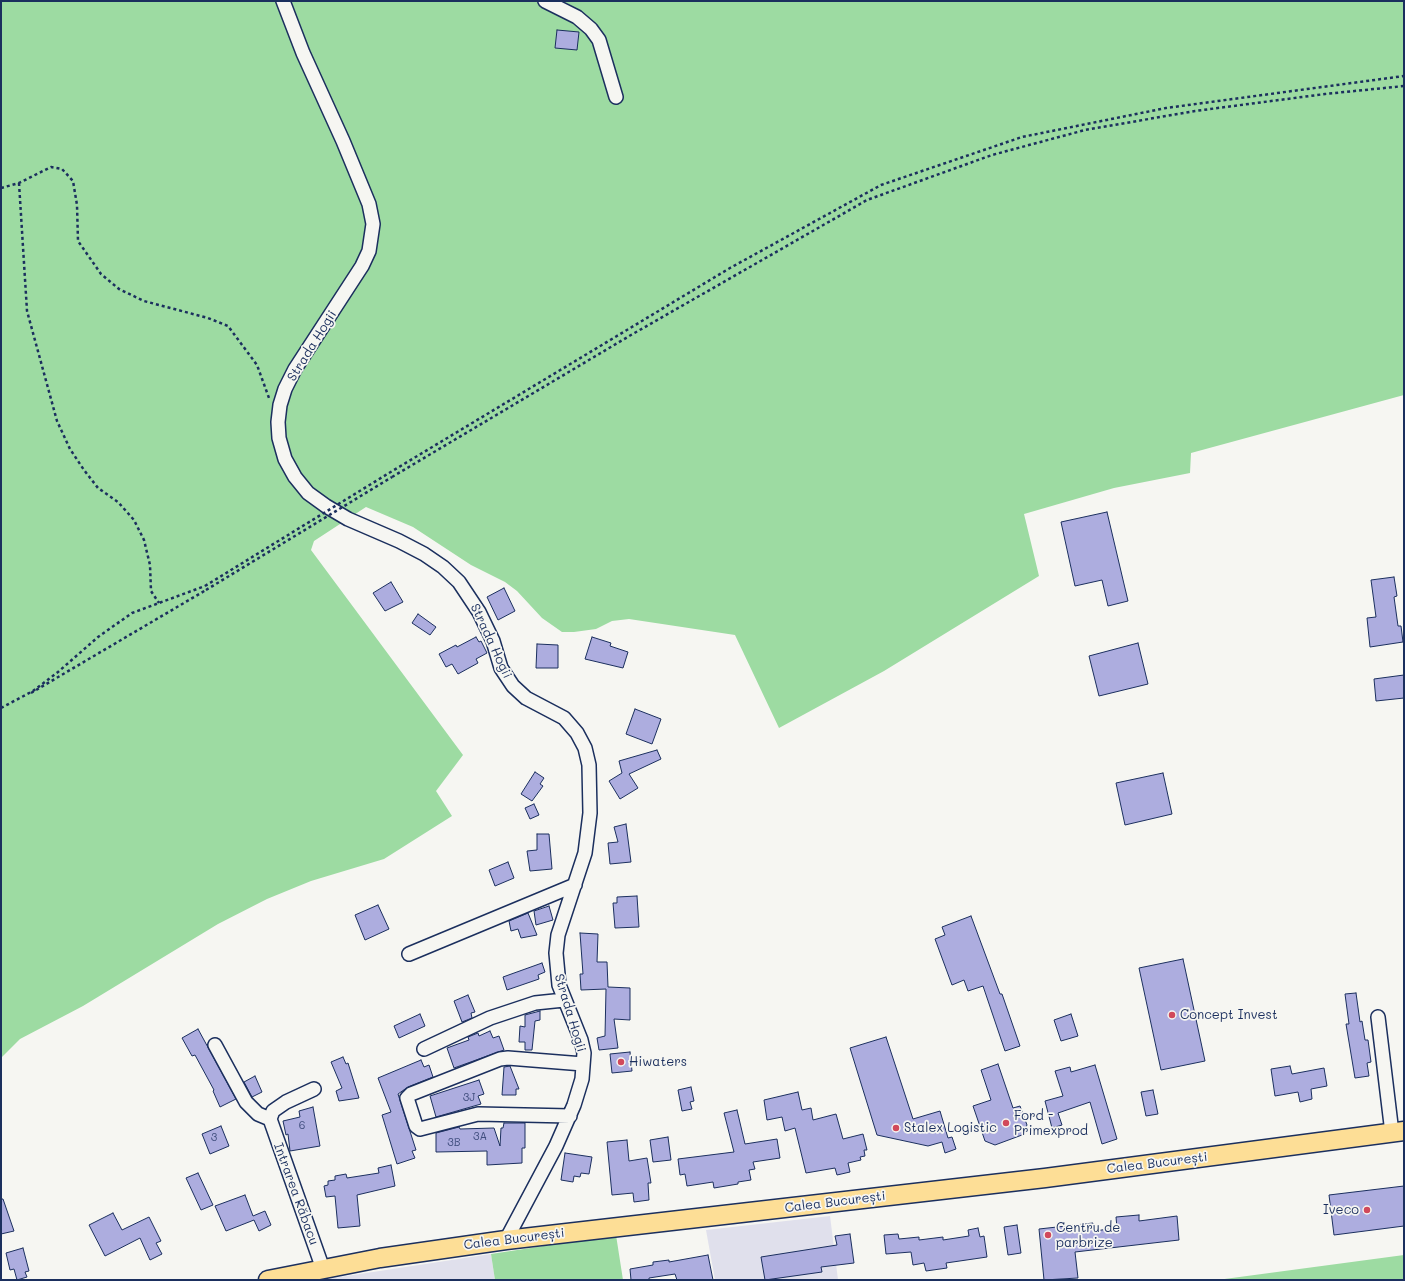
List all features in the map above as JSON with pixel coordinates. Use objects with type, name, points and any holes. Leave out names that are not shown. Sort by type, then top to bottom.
[{"type":"highway","name":"Calea București","points":[[268,1280],[428,1250],[1045,1178],[1398,1132]]},
{"type":"street","name":"Strada Hogii","points":[[283,1],[369,204],[372,224],[372,239],[367,256],[295,369],[285,389],[280,405],[278,422],[279,438],[285,458],[295,477],[308,493],[326,506],[348,519],[399,541],[424,554],[443,567],[459,582],[479,612],[493,641],[502,668],[513,686],[526,698],[564,718],[577,733],[586,753],[590,788],[589,819],[585,853],[558,935],[556,953],[557,972],[564,1000],[581,1040],[584,1064],[579,1091],[570,1116],[506,1240]]},
{"type":"street","points":[[546,1],[577,17],[591,29],[599,40],[616,97]]},
{"type":"street","points":[[408,954],[575,885]]},
{"type":"street","points":[[424,1049],[490,1018],[535,1003],[564,1000]]},
{"type":"street","points":[[1378,1017],[1398,1132]]},
{"type":"street","points":[[215,1045],[246,1102],[258,1114],[270,1119],[273,1111],[277,1108],[314,1089]]},
{"type":"street","points":[[570,1116],[478,1114],[420,1129],[416,1126],[407,1098],[411,1094],[500,1059],[508,1058],[584,1064]]},
{"type":"street","name":"Intrarea Răbacu","points":[[270,1119],[323,1269]]},
{"type":"path","points":[[1,709],[45,682],[98,637],[132,613],[204,586],[730,268],[881,185],[1030,136],[1166,108],[1404,76]]},
{"type":"path","points":[[1,709],[56,680],[624,339],[867,200],[992,155],[1085,130],[1195,111],[1325,94],[1404,86]]},
{"type":"path","points":[[1,188],[19,183],[50,167],[62,169],[73,181],[77,205],[78,241],[101,274],[119,289],[144,301],[208,318],[228,326],[256,365],[278,422]]},
{"type":"path","points":[[19,183],[27,311],[57,421],[70,449],[98,488],[118,502],[134,520],[144,540],[150,565],[151,590],[159,603]]},
{"type":"shaded area","points":[[830,1216],[838,1280],[715,1280],[706,1230]]},
{"type":"shaded area","points":[[491,1254],[495,1280],[321,1280],[327,1279]]},
{"type":"green space","points":[[1,1],[1404,1],[1404,395],[1191,453],[1190,473],[1114,488],[1024,514],[1039,576],[884,671],[779,728],[735,635],[629,619],[612,621],[596,629],[562,632],[542,618],[517,591],[505,582],[471,565],[413,527],[366,507],[314,541],[311,550],[463,755],[436,791],[452,816],[384,859],[311,881],[267,899],[218,924],[83,1006],[20,1039],[1,1058]]},
{"type":"green space","points":[[616,1235],[623,1280],[495,1280],[491,1254]]},
{"type":"green space","points":[[1404,1255],[1404,1280],[1217,1280]]},
{"type":"building","points":[[557,30],[579,32],[577,50],[555,48]]},
{"type":"building","points":[[1107,512],[1128,601],[1108,606],[1102,580],[1075,586],[1061,522]]},
{"type":"building","points":[[1394,577],[1397,596],[1394,597],[1398,626],[1401,626],[1403,642],[1370,647],[1367,618],[1376,617],[1371,580]]},
{"type":"building","points":[[391,582],[403,602],[385,611],[373,593]]},
{"type":"building","points":[[504,588],[515,611],[498,620],[487,597]]},
{"type":"building","points":[[418,614],[436,627],[430,635],[412,623]]},
{"type":"building","points":[[476,637],[479,642],[481,641],[487,653],[476,659],[478,663],[458,674],[452,664],[446,667],[439,654]]},
{"type":"building","points":[[592,637],[611,643],[610,646],[628,652],[623,668],[585,659]]},
{"type":"building","points":[[1138,643],[1148,684],[1099,696],[1089,656]]},
{"type":"building","points":[[537,644],[558,645],[558,668],[536,668]]},
{"type":"building","points":[[1404,675],[1404,698],[1376,701],[1374,679]]},
{"type":"building","points":[[635,709],[661,719],[652,744],[626,734]]},
{"type":"building","points":[[657,750],[661,759],[629,774],[638,788],[620,799],[609,781],[622,773],[619,761]]},
{"type":"building","points":[[535,772],[544,778],[540,784],[543,786],[532,801],[521,794]]},
{"type":"building","points":[[1163,773],[1172,814],[1125,825],[1116,783]]},
{"type":"building","points":[[534,804],[539,815],[530,819],[525,808]]},
{"type":"building","points":[[626,824],[631,862],[610,864],[608,843],[618,842],[614,827]]},
{"type":"building","points":[[537,834],[549,834],[552,869],[530,871],[527,851],[537,850]]},
{"type":"building","points":[[508,862],[514,878],[495,886],[489,870]]},
{"type":"building","points":[[637,896],[639,927],[615,928],[613,903],[617,903],[617,897]]},
{"type":"building","points":[[378,905],[389,929],[365,940],[355,915]]},
{"type":"building","points":[[549,906],[553,920],[536,925],[534,911]]},
{"type":"building","points":[[528,913],[537,935],[521,938],[518,929],[511,931],[509,921]]},
{"type":"building","points":[[971,916],[1000,994],[1002,994],[1020,1046],[1005,1051],[983,986],[968,991],[964,980],[952,985],[935,939],[945,935],[942,927]]},
{"type":"building","points":[[580,933],[598,934],[597,962],[607,962],[608,987],[630,988],[630,1020],[614,1019],[618,1048],[599,1050],[597,1038],[605,1036],[606,989],[581,990],[580,974],[583,974]]},
{"type":"building","name":"Concept Invest","points":[[1183,959],[1205,1061],[1161,1070],[1139,968]]},
{"type":"building","points":[[542,963],[545,972],[538,975],[539,979],[507,990],[503,977]]},
{"type":"building","points":[[1356,993],[1360,1022],[1362,1021],[1365,1040],[1368,1040],[1371,1062],[1367,1063],[1369,1076],[1355,1078],[1346,1024],[1349,1024],[1345,994]]},
{"type":"building","points":[[468,995],[475,1012],[471,1013],[472,1018],[462,1022],[454,1001]]},
{"type":"building","points":[[540,1011],[540,1020],[535,1021],[532,1050],[525,1050],[525,1042],[519,1042],[520,1026],[525,1027],[525,1015]]},
{"type":"building","points":[[420,1014],[425,1026],[399,1038],[394,1026]]},
{"type":"building","points":[[1071,1014],[1078,1036],[1061,1041],[1054,1020]]},
{"type":"building","points":[[198,1029],[236,1099],[220,1107],[213,1091],[214,1090],[195,1055],[192,1056],[182,1038]]},
{"type":"building","points":[[490,1031],[493,1038],[499,1036],[504,1050],[454,1068],[447,1048],[469,1040],[468,1037],[478,1033],[479,1036]]},
{"type":"building","points":[[886,1037],[913,1119],[940,1111],[948,1138],[952,1137],[956,1149],[945,1153],[942,1142],[928,1146],[877,1135],[850,1048]]},
{"type":"building","name":"Hiwaters","points":[[630,1052],[632,1071],[612,1073],[610,1054]]},
{"type":"building","points":[[343,1057],[346,1064],[348,1063],[359,1098],[339,1101],[336,1091],[342,1088],[331,1062]]},
{"type":"building","points":[[421,1060],[424,1067],[429,1065],[433,1077],[408,1087],[398,1094],[416,1150],[412,1151],[415,1158],[397,1164],[382,1115],[391,1112],[378,1078]]},
{"type":"building","points":[[998,1064],[1013,1108],[1020,1106],[1027,1125],[1022,1135],[995,1145],[985,1141],[973,1106],[991,1100],[981,1070]]},
{"type":"building","points":[[1095,1065],[1117,1139],[1102,1144],[1090,1102],[1058,1113],[1062,1125],[1052,1128],[1045,1101],[1063,1096],[1055,1071],[1070,1067],[1071,1072]]},
{"type":"building","points":[[510,1066],[519,1089],[516,1089],[516,1095],[502,1095],[504,1067]]},
{"type":"building","points":[[1290,1066],[1292,1074],[1324,1068],[1327,1086],[1311,1089],[1312,1099],[1300,1102],[1298,1092],[1275,1096],[1271,1069]]},
{"type":"building","points":[[255,1076],[262,1092],[252,1097],[244,1082]]},
{"type":"building","points":[[479,1080],[484,1094],[478,1096],[481,1104],[436,1117],[430,1096]]},
{"type":"building","points":[[691,1087],[694,1101],[690,1102],[692,1109],[682,1111],[678,1090]]},
{"type":"building","points":[[1153,1090],[1158,1114],[1146,1116],[1141,1092]]},
{"type":"building","points":[[798,1092],[802,1110],[811,1108],[813,1120],[836,1114],[843,1139],[863,1134],[867,1150],[864,1150],[865,1156],[860,1157],[861,1160],[848,1163],[850,1172],[837,1175],[835,1168],[806,1173],[795,1128],[785,1131],[782,1117],[767,1120],[764,1100]]},
{"type":"building","points":[[313,1107],[320,1146],[290,1151],[288,1134],[286,1135],[283,1121],[300,1117],[299,1111]]},
{"type":"building","points":[[737,1110],[745,1144],[777,1139],[780,1158],[753,1162],[755,1169],[749,1170],[751,1180],[738,1182],[738,1184],[714,1188],[713,1182],[687,1186],[685,1174],[680,1175],[678,1159],[734,1152],[724,1113]]},
{"type":"building","points":[[504,1123],[525,1123],[525,1148],[522,1148],[522,1163],[487,1165],[487,1151],[436,1152],[436,1133],[459,1127],[460,1129],[494,1128],[500,1146],[501,1128],[503,1128]]},
{"type":"building","points":[[221,1126],[229,1146],[210,1154],[202,1134]]},
{"type":"building","points":[[668,1137],[671,1160],[653,1162],[650,1140]]},
{"type":"building","points":[[627,1140],[629,1161],[647,1158],[651,1183],[648,1183],[649,1200],[634,1202],[633,1193],[612,1195],[607,1142]]},
{"type":"building","points":[[565,1153],[592,1157],[589,1174],[581,1173],[580,1177],[574,1176],[573,1182],[561,1180]]},
{"type":"building","points":[[391,1165],[395,1186],[357,1195],[360,1226],[338,1228],[335,1196],[326,1197],[324,1186],[328,1185],[328,1181],[335,1180],[335,1176],[346,1174],[347,1178],[379,1173],[378,1168]]},
{"type":"building","points":[[198,1173],[213,1205],[201,1210],[186,1178]]},
{"type":"building","name":"Iveco","points":[[1404,1186],[1404,1226],[1334,1235],[1329,1195]]},
{"type":"building","points":[[245,1195],[253,1216],[265,1211],[271,1225],[259,1231],[254,1220],[226,1231],[215,1206]]},
{"type":"building","points":[[1,1199],[3,1199],[14,1231],[1,1234]]},
{"type":"building","points":[[113,1213],[122,1230],[149,1217],[161,1241],[156,1243],[162,1254],[150,1260],[140,1238],[105,1256],[89,1225]]},
{"type":"building","points":[[1139,1215],[1139,1221],[1177,1216],[1179,1240],[1075,1252],[1078,1278],[1044,1280],[1039,1229],[1093,1223],[1094,1231],[1117,1228],[1116,1217]]},
{"type":"building","points":[[1017,1225],[1021,1253],[1008,1255],[1004,1227]]},
{"type":"building","points":[[978,1228],[980,1237],[984,1236],[987,1257],[946,1263],[947,1268],[926,1271],[924,1263],[913,1265],[911,1252],[886,1254],[884,1235],[898,1234],[899,1239],[919,1237],[919,1240],[943,1237],[943,1240],[969,1236],[968,1230]]},
{"type":"building","points":[[850,1234],[854,1263],[821,1267],[822,1272],[765,1280],[761,1257],[837,1245],[835,1236]]},
{"type":"building","points":[[23,1248],[29,1271],[25,1272],[27,1277],[17,1280],[14,1269],[10,1270],[6,1253]]},
{"type":"building","points":[[708,1255],[713,1280],[677,1280],[675,1274],[649,1278],[649,1280],[631,1280],[630,1269],[653,1265],[653,1262],[669,1260],[669,1262]]},
{"type":"place","name":"Concept Invest","points":[[1172,1015]]},
{"type":"place","name":"Hiwaters","points":[[621,1062]]},
{"type":"place","name":"Ford - Primexprod","points":[[1006,1123]]},
{"type":"place","name":"Stalex Logistic","points":[[896,1128]]},
{"type":"place","name":"Iveco","points":[[1367,1210]]},
{"type":"place","name":"Centru de parbrize","points":[[1048,1235]]}]
